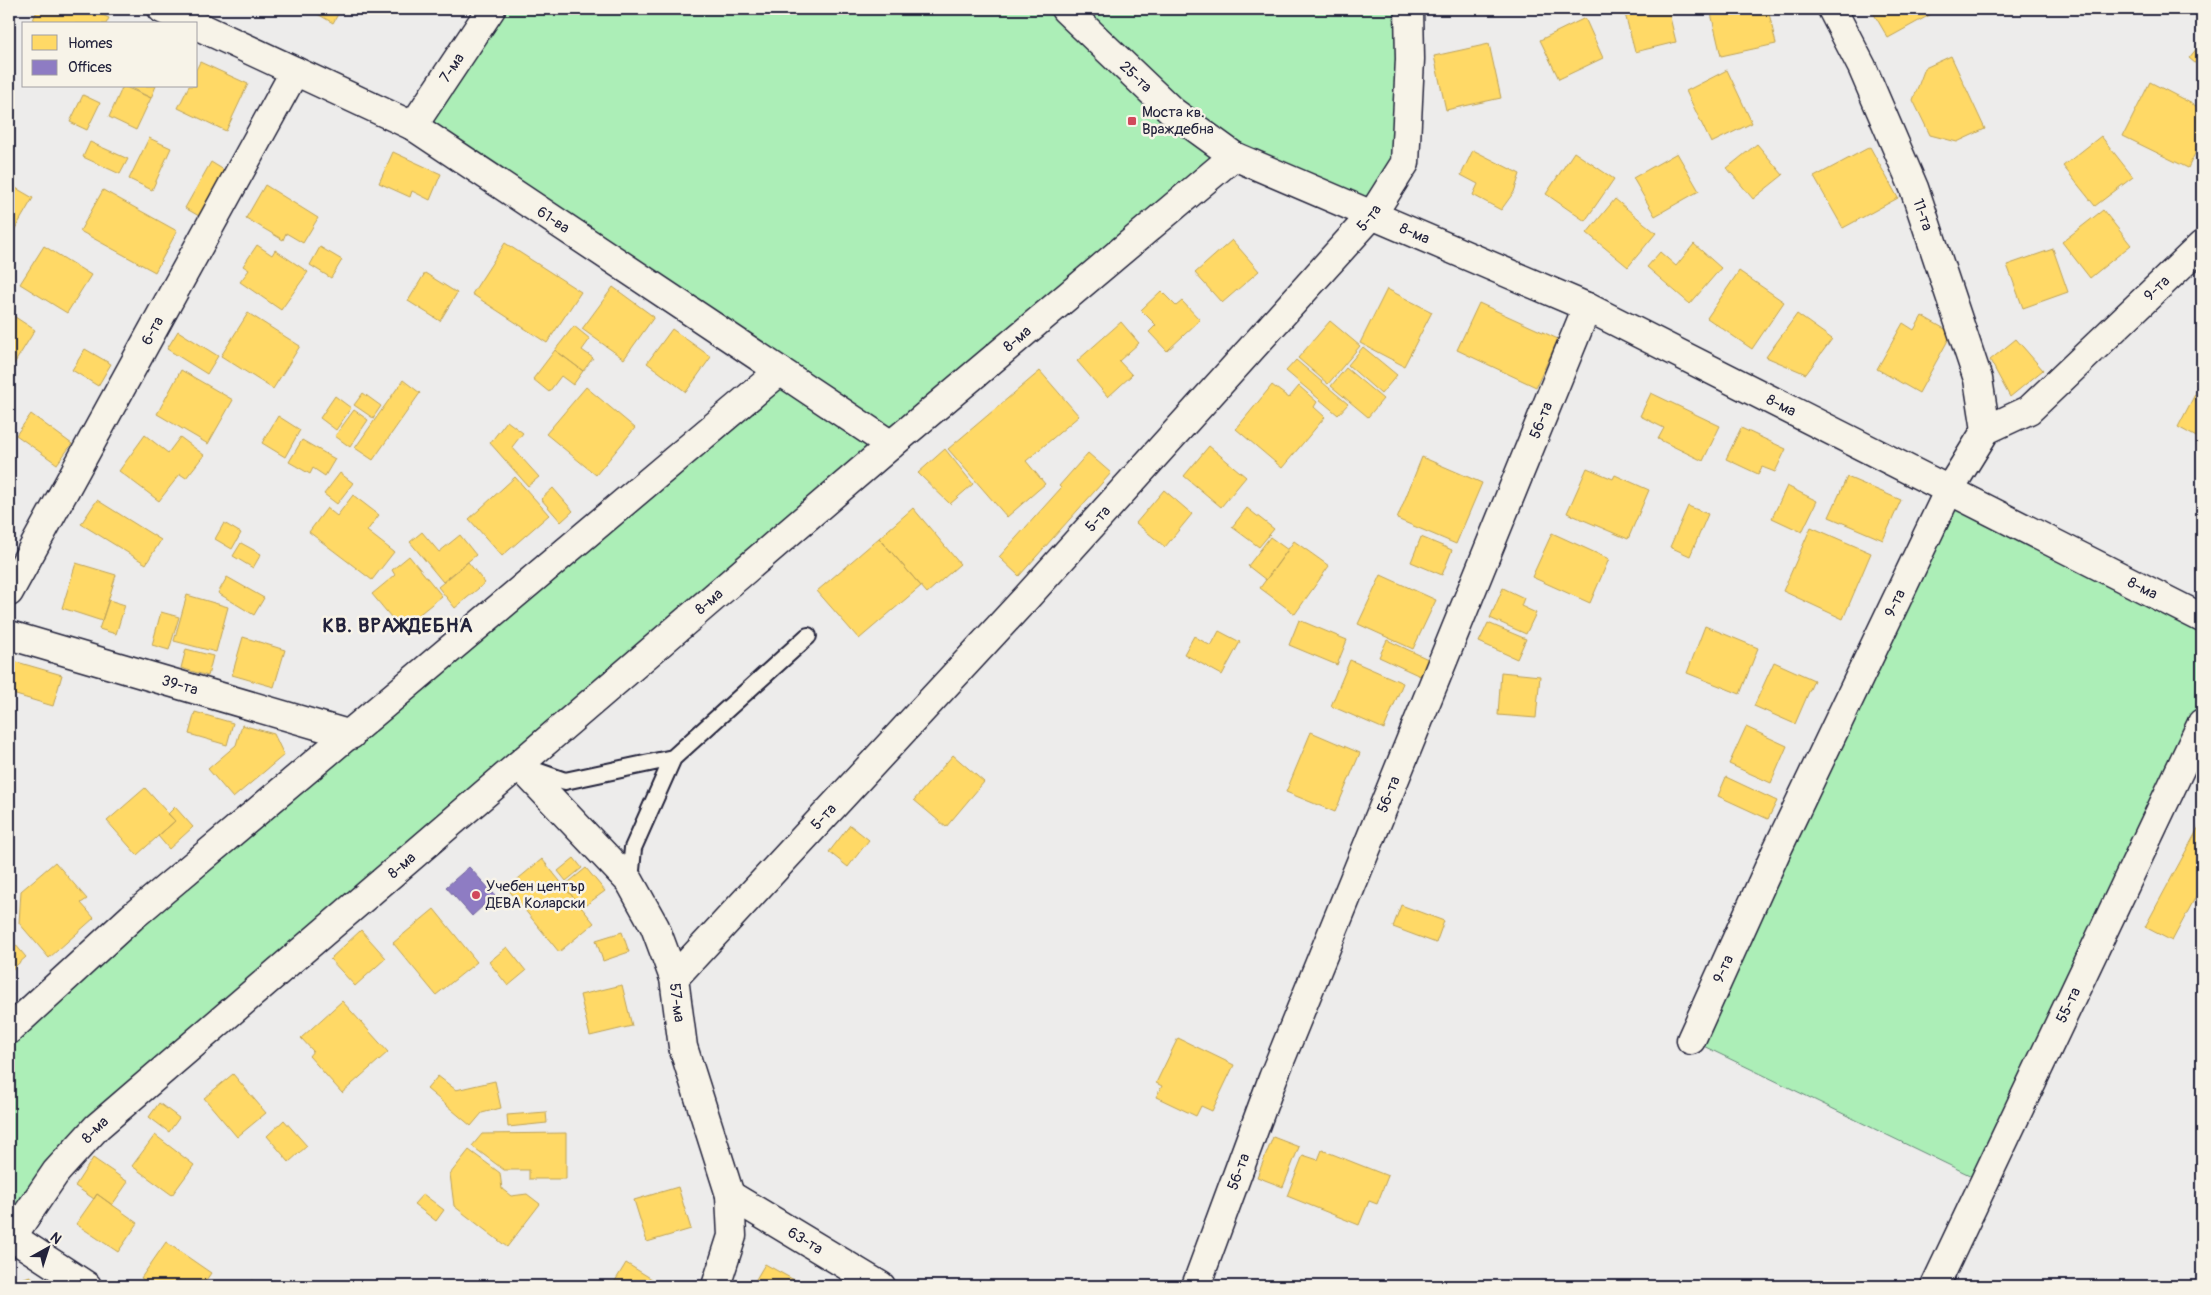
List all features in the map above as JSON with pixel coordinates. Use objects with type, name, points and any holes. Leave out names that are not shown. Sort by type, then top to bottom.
[{"type":"street","name":"61-ва","points":[[162,9],[191,22]]},
{"type":"street","name":"7-ма","points":[[413,126],[491,9]]},
{"type":"street","name":"25-та","points":[[1065,9],[1172,111],[1234,156]]},
{"type":"street","name":"5-та","points":[[674,978],[1027,597],[1372,215],[1404,163],[1410,68],[1410,9]]},
{"type":"street","name":"11-та","points":[[1832,9],[1862,66],[1914,188],[1978,379],[1986,430]]},
{"type":"street","name":"61-ва","points":[[198,25],[413,126],[891,444]]},
{"type":"street","name":"6-та","points":[[9,592],[295,71]]},
{"type":"street","name":"8-ма","points":[[10,1237],[56,1172],[97,1127],[891,444],[1234,156],[1587,307],[2202,618]]},
{"type":"street","name":"9-та","points":[[1691,1040],[1784,836],[1949,490],[1986,430],[2029,410],[2202,244]]},
{"type":"street","name":"56-та","points":[[1196,1286],[1276,1068],[1587,307]]},
{"type":"street","points":[[9,1030],[132,917],[351,735],[780,371]]},
{"type":"street","name":"39-та","points":[[9,635],[351,735]]},
{"type":"street","name":"55-та","points":[[1935,1286],[2202,723]]},
{"type":"street","name":"57-ма","points":[[519,765],[630,882],[655,927],[674,978],[684,1047],[730,1196],[732,1236],[716,1286]]},
{"type":"street","name":"63-та","points":[[730,1196],[881,1286]]},
{"type":"street","points":[[10,1237],[87,1286]]},
{"type":"lane","points":[[630,882],[633,848],[673,758],[808,636]]},
{"type":"lane","points":[[519,765],[564,781],[673,758]]},
{"type":"green space","points":[[491,9],[1409,9],[1405,163],[1372,215],[1234,156],[97,1127],[9,1241],[9,1030],[779,371],[413,126]]},
{"type":"green space","points":[[1949,490],[2202,618],[2202,723],[1984,1182],[1691,1040]]},
{"type":"building: Homes","points":[[38,9],[90,9],[109,18],[107,22],[32,22]]},
{"type":"building: Homes","points":[[309,9],[341,9],[333,23]]},
{"type":"building: Homes","points":[[1668,9],[1676,42],[1635,52],[1624,10]]},
{"type":"building: Homes","points":[[1710,9],[1768,9],[1776,44],[1721,56]]},
{"type":"building: Homes","points":[[1871,9],[1933,9],[1935,12],[1888,38]]},
{"type":"building: Homes","points":[[1585,18],[1603,58],[1559,79],[1540,40]]},
{"type":"building: Homes","points":[[2202,42],[2202,69],[2189,58]]},
{"type":"building: Homes","points":[[1489,44],[1501,98],[1446,110],[1434,56]]},
{"type":"building: Homes","points":[[1951,56],[1985,129],[1957,142],[1930,135],[1913,100],[1925,68]]},
{"type":"building: Homes","points":[[200,62],[248,84],[226,131],[178,108],[188,88],[198,88],[198,66]]},
{"type":"building: Homes","points":[[1727,70],[1752,123],[1711,143],[1686,91]]},
{"type":"building: Homes","points":[[2150,82],[2202,109],[2202,139],[2188,168],[2123,136]]},
{"type":"building: Homes","points":[[122,88],[128,88],[151,98],[136,130],[109,117]]},
{"type":"building: Homes","points":[[131,88],[155,88],[151,98]]},
{"type":"building: Homes","points":[[83,95],[100,103],[87,130],[70,122]]},
{"type":"building: Homes","points":[[2101,136],[2133,177],[2095,206],[2063,166]]},
{"type":"building: Homes","points":[[149,138],[171,148],[152,190],[129,179]]},
{"type":"building: Homes","points":[[90,142],[128,159],[120,174],[83,157]]},
{"type":"building: Homes","points":[[1757,144],[1783,175],[1753,199],[1727,168]]},
{"type":"building: Homes","points":[[1870,147],[1898,198],[1843,228],[1814,177]]},
{"type":"building: Homes","points":[[1473,150],[1520,174],[1514,192],[1501,210],[1473,195],[1478,184],[1461,175]]},
{"type":"building: Homes","points":[[393,152],[441,174],[430,200],[412,191],[410,197],[379,183]]},
{"type":"building: Homes","points":[[1574,152],[1614,179],[1585,221],[1546,194]]},
{"type":"building: Homes","points":[[1677,153],[1699,191],[1655,216],[1633,178]]},
{"type":"building: Homes","points":[[211,162],[224,170],[199,216],[185,208]]},
{"type":"building: Homes","points":[[9,184],[33,198],[9,239]]},
{"type":"building: Homes","points":[[265,185],[318,218],[303,243],[286,233],[283,240],[246,218]]},
{"type":"building: Homes","points":[[103,190],[177,231],[155,272],[80,231]]},
{"type":"building: Homes","points":[[1615,199],[1656,233],[1628,267],[1587,233]]},
{"type":"building: Homes","points":[[2103,210],[2131,245],[2090,278],[2062,242]]},
{"type":"building: Homes","points":[[1232,240],[1259,271],[1222,303],[1195,273]]},
{"type":"building: Homes","points":[[505,243],[581,292],[547,343],[472,294]]},
{"type":"building: Homes","points":[[1694,244],[1721,268],[1690,304],[1647,267],[1660,252],[1676,266]]},
{"type":"building: Homes","points":[[257,245],[272,255],[275,250],[308,272],[281,310],[240,282],[249,270],[243,266]]},
{"type":"building: Homes","points":[[44,246],[91,275],[67,313],[20,284]]},
{"type":"building: Homes","points":[[320,247],[342,260],[331,278],[310,265]]},
{"type":"building: Homes","points":[[2053,249],[2068,292],[2023,308],[2007,265]]},
{"type":"building: Homes","points":[[1739,271],[1784,302],[1752,349],[1707,318]]},
{"type":"building: Homes","points":[[425,273],[457,293],[440,321],[408,301]]},
{"type":"building: Homes","points":[[613,287],[654,317],[624,359],[582,329]]},
{"type":"building: Homes","points":[[1387,289],[1432,312],[1404,366],[1360,343]]},
{"type":"building: Homes","points":[[1161,291],[1176,306],[1182,301],[1200,320],[1167,351],[1149,332],[1156,325],[1141,310]]},
{"type":"building: Homes","points":[[1479,303],[1558,339],[1536,387],[1457,350]]},
{"type":"building: Homes","points":[[9,313],[35,330],[9,372]]},
{"type":"building: Homes","points":[[248,313],[300,346],[273,389],[221,356]]},
{"type":"building: Homes","points":[[1797,314],[1832,339],[1806,374],[1766,357]]},
{"type":"building: Homes","points":[[1922,316],[1952,333],[1919,393],[1877,369],[1903,323],[1914,330]]},
{"type":"building: Homes","points":[[1330,321],[1360,346],[1328,384],[1298,358]]},
{"type":"building: Homes","points":[[1121,322],[1139,343],[1119,361],[1132,375],[1108,397],[1077,361]]},
{"type":"building: Homes","points":[[574,326],[590,339],[582,350],[593,358],[583,371],[555,350]]},
{"type":"building: Homes","points":[[672,329],[711,357],[686,392],[647,363]]},
{"type":"building: Homes","points":[[178,331],[218,356],[207,374],[167,349]]},
{"type":"building: Homes","points":[[2016,339],[2043,370],[2010,397],[1990,360]]},
{"type":"building: Homes","points":[[1363,347],[1397,375],[1381,394],[1348,365]]},
{"type":"building: Homes","points":[[85,349],[111,364],[98,386],[72,370]]},
{"type":"building: Homes","points":[[555,350],[583,371],[573,385],[561,376],[549,392],[533,379]]},
{"type":"building: Homes","points":[[1296,360],[1348,404],[1338,415],[1286,371]]},
{"type":"building: Homes","points":[[1346,368],[1383,399],[1368,417],[1331,386]]},
{"type":"building: Homes","points":[[181,370],[233,400],[208,444],[157,414]]},
{"type":"building: Homes","points":[[1040,371],[1079,416],[1026,461],[1045,484],[1007,517],[948,449]]},
{"type":"building: Homes","points":[[403,380],[420,393],[373,460],[355,448]]},
{"type":"building: Homes","points":[[2202,381],[2202,440],[2178,427]]},
{"type":"building: Homes","points":[[1272,385],[1289,398],[1299,386],[1317,402],[1314,407],[1325,417],[1282,468],[1236,429]]},
{"type":"building: Homes","points":[[586,387],[635,428],[596,475],[546,434]]},
{"type":"building: Homes","points":[[363,393],[381,406],[373,418],[354,405]]},
{"type":"building: Homes","points":[[1651,393],[1720,426],[1703,461],[1658,439],[1664,428],[1640,416]]},
{"type":"building: Homes","points":[[335,396],[351,408],[336,430],[320,418]]},
{"type":"building: Homes","points":[[354,410],[368,420],[350,447],[335,436]]},
{"type":"building: Homes","points":[[31,414],[72,444],[57,464],[16,435]]},
{"type":"building: Homes","points":[[278,416],[300,430],[285,457],[262,443]]},
{"type":"building: Homes","points":[[507,421],[523,433],[512,447],[539,477],[528,486],[490,443]]},
{"type":"building: Homes","points":[[1741,428],[1786,449],[1775,472],[1762,467],[1758,474],[1726,459]]},
{"type":"building: Homes","points":[[145,435],[168,453],[180,437],[204,455],[186,478],[180,474],[159,501],[119,471]]},
{"type":"building: Homes","points":[[302,440],[335,459],[325,476],[313,468],[310,474],[289,462]]},
{"type":"building: Homes","points":[[1209,446],[1246,477],[1221,507],[1184,476]]},
{"type":"building: Homes","points":[[945,449],[973,484],[950,504],[918,473]]},
{"type":"building: Homes","points":[[1088,453],[1111,473],[1019,576],[999,557],[1061,488],[1059,486]]},
{"type":"building: Homes","points":[[1422,457],[1482,483],[1456,544],[1397,519]]},
{"type":"building: Homes","points":[[1587,468],[1613,479],[1615,475],[1649,490],[1628,539],[1567,513]]},
{"type":"building: Homes","points":[[340,473],[353,483],[337,504],[324,494]]},
{"type":"building: Homes","points":[[515,477],[549,515],[502,556],[469,519]]},
{"type":"building: Homes","points":[[1847,477],[1901,500],[1883,540],[1829,517]]},
{"type":"building: Homes","points":[[1787,486],[1817,501],[1802,532],[1772,518]]},
{"type":"building: Homes","points":[[553,488],[573,511],[561,522],[541,499]]},
{"type":"building: Homes","points":[[1164,490],[1192,514],[1165,547],[1136,523]]},
{"type":"building: Homes","points":[[353,495],[379,515],[367,531],[394,552],[372,580],[309,532],[327,508],[337,516]]},
{"type":"building: Homes","points":[[97,500],[161,540],[146,564],[81,524]]},
{"type":"building: Homes","points":[[1688,506],[1708,514],[1690,556],[1670,547]]},
{"type":"building: Homes","points":[[913,508],[960,564],[927,593],[879,538]]},
{"type":"building: Homes","points":[[1247,508],[1274,529],[1259,547],[1232,527]]},
{"type":"building: Homes","points":[[224,523],[241,533],[232,549],[215,539]]},
{"type":"building: Homes","points":[[1811,527],[1871,553],[1843,619],[1783,591]]},
{"type":"building: Homes","points":[[422,532],[439,552],[460,535],[476,555],[443,582],[410,542]]},
{"type":"building: Homes","points":[[1552,533],[1609,559],[1590,603],[1532,577]]},
{"type":"building: Homes","points":[[1270,537],[1288,550],[1266,580],[1248,566]]},
{"type":"building: Homes","points":[[1421,537],[1452,550],[1442,575],[1411,562]]},
{"type":"building: Homes","points":[[879,538],[921,586],[859,639],[817,591]]},
{"type":"building: Homes","points":[[1294,541],[1329,566],[1295,614],[1260,588]]},
{"type":"building: Homes","points":[[241,543],[261,554],[253,568],[233,556]]},
{"type":"building: Homes","points":[[409,556],[442,596],[401,629],[372,594],[395,575],[392,570]]},
{"type":"building: Homes","points":[[468,562],[485,583],[455,608],[438,587]]},
{"type":"building: Homes","points":[[76,563],[116,575],[102,621],[62,608]]},
{"type":"building: Homes","points":[[1381,575],[1436,600],[1413,649],[1358,624]]},
{"type":"building: Homes","points":[[227,577],[264,598],[254,615],[218,593]]},
{"type":"building: Homes","points":[[1503,588],[1524,598],[1521,606],[1536,613],[1526,634],[1490,618]]},
{"type":"building: Homes","points":[[187,595],[228,607],[216,652],[174,641]]},
{"type":"building: Homes","points":[[109,600],[125,605],[116,634],[99,629]]},
{"type":"building: Homes","points":[[161,612],[179,617],[169,650],[152,645]]},
{"type":"building: Homes","points":[[1299,620],[1347,640],[1337,665],[1289,645]]},
{"type":"building: Homes","points":[[1488,623],[1526,639],[1517,659],[1479,642]]},
{"type":"building: Homes","points":[[1705,626],[1758,648],[1740,694],[1687,673]]},
{"type":"building: Homes","points":[[1219,631],[1240,642],[1222,675],[1184,654],[1194,636],[1211,646]]},
{"type":"building: Homes","points":[[243,637],[285,650],[274,687],[232,675]]},
{"type":"building: Homes","points":[[1387,640],[1428,659],[1420,676],[1379,657]]},
{"type":"building: Homes","points":[[186,649],[213,656],[208,676],[181,668]]},
{"type":"building: Homes","points":[[10,660],[62,675],[53,706],[9,693]]},
{"type":"building: Homes","points":[[1350,660],[1403,683],[1384,729],[1331,706]]},
{"type":"building: Homes","points":[[1774,662],[1814,680],[1795,724],[1754,706]]},
{"type":"building: Homes","points":[[1501,672],[1540,676],[1536,718],[1498,715]]},
{"type":"building: Homes","points":[[195,712],[233,723],[227,745],[189,734]]},
{"type":"building: Homes","points":[[242,725],[274,734],[284,755],[233,798],[208,769],[236,745]]},
{"type":"building: Homes","points":[[1746,727],[1787,746],[1771,783],[1729,764]]},
{"type":"building: Homes","points":[[1311,732],[1360,753],[1335,812],[1286,792]]},
{"type":"building: Homes","points":[[953,755],[984,782],[946,827],[914,800]]},
{"type":"building: Homes","points":[[1726,777],[1777,801],[1768,819],[1718,796]]},
{"type":"building: Homes","points":[[145,788],[175,821],[137,855],[107,821]]},
{"type":"building: Homes","points":[[175,807],[193,827],[169,849],[158,836],[175,821],[168,814]]},
{"type":"building: Homes","points":[[2201,823],[2202,885],[2172,941],[2145,927]]},
{"type":"building: Homes","points":[[850,825],[869,840],[848,867],[829,852]]},
{"type":"building: Homes","points":[[574,858],[582,868],[566,881],[558,871]]},
{"type":"building: Homes","points":[[542,859],[594,923],[559,952],[507,888]]},
{"type":"building: Homes","points":[[55,862],[87,899],[81,903],[94,918],[49,958],[19,923],[21,891]]},
{"type":"building: Homes","points":[[586,868],[605,891],[582,908],[564,886]]},
{"type":"building: Homes","points":[[1401,905],[1444,921],[1436,943],[1393,927]]},
{"type":"building: Homes","points":[[434,909],[477,962],[436,995],[393,943]]},
{"type":"building: Homes","points":[[361,930],[386,958],[355,986],[330,959]]},
{"type":"building: Homes","points":[[622,932],[629,952],[603,961],[596,940]]},
{"type":"building: Homes","points":[[9,937],[26,957],[9,972]]},
{"type":"building: Homes","points":[[507,947],[526,971],[508,986],[489,962]]},
{"type":"building: Homes","points":[[622,985],[632,1026],[590,1036],[580,995]]},
{"type":"building: Homes","points":[[342,1001],[388,1052],[342,1093],[309,1056],[313,1051],[301,1038]]},
{"type":"building: Homes","points":[[1178,1038],[1234,1065],[1212,1111],[1201,1106],[1196,1116],[1156,1097],[1162,1086],[1156,1083]]},
{"type":"building: Homes","points":[[233,1074],[266,1113],[237,1137],[204,1098]]},
{"type":"building: Homes","points":[[438,1076],[456,1090],[495,1081],[501,1108],[482,1113],[471,1126],[427,1089]]},
{"type":"building: Homes","points":[[159,1103],[179,1118],[169,1132],[149,1117]]},
{"type":"building: Homes","points":[[546,1112],[547,1123],[508,1127],[507,1115]]},
{"type":"building: Homes","points":[[284,1120],[307,1146],[289,1162],[267,1136]]},
{"type":"building: Homes","points":[[566,1133],[566,1179],[529,1179],[529,1170],[504,1170],[472,1146],[482,1134]]},
{"type":"building: Homes","points":[[155,1135],[194,1165],[172,1195],[132,1166]]},
{"type":"building: Homes","points":[[1273,1137],[1299,1147],[1283,1187],[1257,1177]]},
{"type":"building: Homes","points":[[469,1150],[500,1173],[502,1189],[511,1196],[527,1194],[540,1204],[507,1247],[454,1206],[450,1174]]},
{"type":"building: Homes","points":[[1322,1150],[1388,1176],[1377,1204],[1369,1201],[1359,1225],[1287,1196],[1303,1155],[1318,1160]]},
{"type":"building: Homes","points":[[93,1158],[128,1182],[112,1205],[97,1194],[94,1199],[75,1186]]},
{"type":"building: Homes","points":[[678,1187],[691,1229],[647,1242],[634,1200]]},
{"type":"building: Homes","points":[[97,1194],[138,1223],[118,1252],[76,1224]]},
{"type":"building: Homes","points":[[423,1194],[444,1210],[436,1221],[414,1204]]},
{"type":"building: Homes","points":[[166,1242],[211,1273],[202,1286],[153,1286],[141,1278]]},
{"type":"building: Homes","points":[[626,1263],[660,1284],[659,1286],[612,1286]]},
{"type":"building: Homes","points":[[765,1264],[805,1286],[752,1286]]},
{"type":"building: Homes","points":[[30,1276],[44,1286],[10,1286],[10,1283]]},
{"type":"building: Homes","points":[[252,1280],[262,1286],[247,1286]]},
{"type":"building: Offices","points":[[469,867],[495,895],[472,916],[446,887]]},
{"type":"place","name":"Моста кв. Враждебна","points":[[1132,121]]},
{"type":"place","name":"Учебен център ДЕВА Коларски","points":[[476,895]]},
{"type":"district","name":"КВ. ВРАЖДЕБНА","points":[[398,625]]}]
